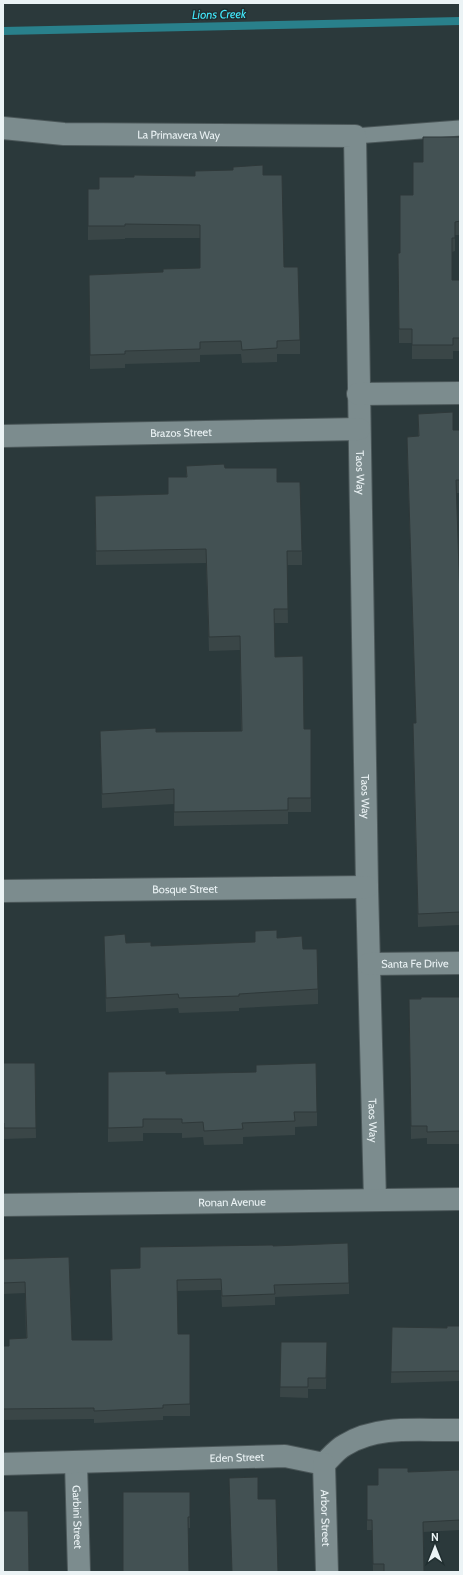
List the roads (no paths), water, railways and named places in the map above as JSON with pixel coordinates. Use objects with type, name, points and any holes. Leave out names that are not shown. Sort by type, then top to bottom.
[{"type":"street","name":"La Primavera Way","points":[[3,128],[64,134],[355,136]]},
{"type":"street","name":"Taos Way","points":[[355,136],[367,887],[375,1200]]},
{"type":"street","points":[[358,394],[460,392]]},
{"type":"street","name":"Brazos Street","points":[[3,436],[359,429]]},
{"type":"street","name":"Bosque Street","points":[[3,891],[367,887]]},
{"type":"street","name":"Santa Fe Drive","points":[[369,964],[460,963]]},
{"type":"street","name":"Ronan Avenue","points":[[3,1205],[460,1199]]},
{"type":"street","points":[[324,1464],[344,1445],[366,1434],[388,1431],[460,1430]]},
{"type":"street","name":"Eden Street","points":[[3,1464],[285,1456],[324,1464]]},
{"type":"street","name":"Garbini Street","points":[[76,1463],[79,1572]]},
{"type":"street","name":"Arbor Street","points":[[324,1464],[327,1572]]},
{"type":"lane","points":[[355,136],[460,128]]},
{"type":"waterway","name":"Lions Creek","points":[[3,31],[460,21]]}]
